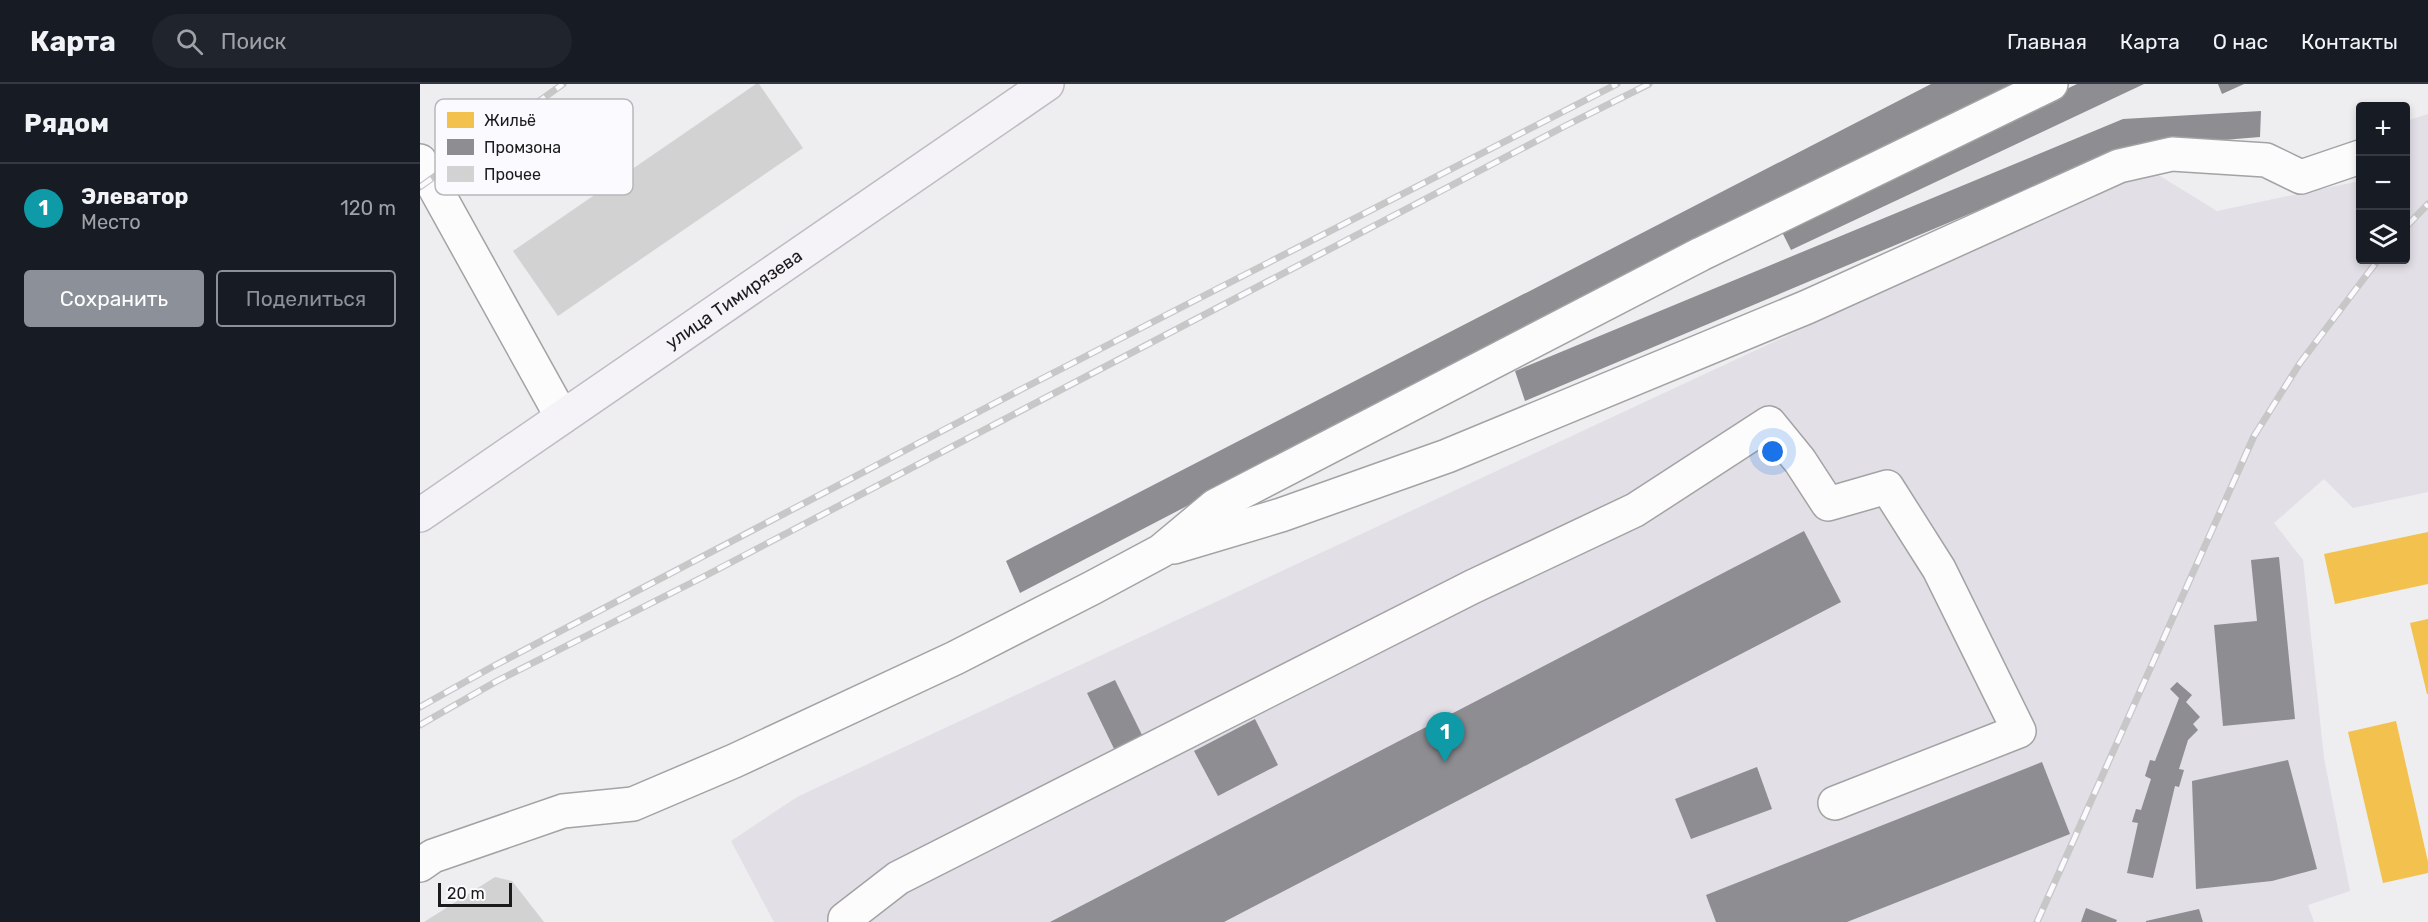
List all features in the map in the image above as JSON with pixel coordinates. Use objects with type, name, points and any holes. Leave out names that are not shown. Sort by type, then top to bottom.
[{"type":"main road","name":"улица Тимирязева","points":[[420,516],[1047,84]]},
{"type":"street","points":[[1161,551],[1215,506],[1701,254],[2051,84]]},
{"type":"street","points":[[420,865],[433,856],[563,811],[633,804],[734,761],[955,658],[1161,551],[1281,515],[1447,456],[1807,308],[2119,166],[2172,154],[2266,159],[2301,177],[2356,159]]},
{"type":"street","points":[[420,161],[435,188]]},
{"type":"street","points":[[439,195],[562,417]]},
{"type":"street","points":[[845,922],[845,919],[898,878],[1462,593],[1635,510],[1769,423],[1800,461],[1828,504],[1887,487],[1939,568],[2019,731],[1835,803]]},
{"type":"shaded area","points":[[2428,114],[2428,492],[2353,508],[2324,479],[2274,523],[2303,560],[2324,758],[2350,891],[2308,905],[2314,922],[774,922],[731,841],[797,797],[2147,168],[2217,211],[2356,182],[2356,264],[2410,264],[2410,120]]},
{"type":"building: Жильё","points":[[2428,532],[2428,584],[2335,604],[2324,554]]},
{"type":"building: Жильё","points":[[2428,619],[2428,694],[2427,694],[2410,623]]},
{"type":"building: Жильё","points":[[2396,721],[2428,862],[2428,873],[2383,883],[2348,732]]},
{"type":"building: Промзона","points":[[1931,84],[2027,84],[1588,297],[1020,593],[1006,561]]},
{"type":"building: Промзона","points":[[2077,84],[2144,84],[1791,250],[1779,226]]},
{"type":"building: Промзона","points":[[2218,84],[2244,84],[2222,94]]},
{"type":"building: Промзона","points":[[2261,111],[2260,137],[2126,148],[1525,401],[1515,371],[2123,119]]},
{"type":"building: Промзона","points":[[1804,531],[1841,602],[1224,922],[1050,922]]},
{"type":"building: Промзона","points":[[2279,557],[2295,719],[2223,726],[2214,625],[2257,621],[2251,560]]},
{"type":"building: Промзона","points":[[1115,680],[1146,743],[1118,757],[1087,693]]},
{"type":"building: Промзона","points":[[2177,682],[2192,695],[2186,702],[2200,717],[2193,724],[2198,730],[2188,740],[2179,769],[2184,770],[2179,787],[2175,786],[2153,878],[2127,873],[2138,823],[2132,822],[2136,809],[2141,810],[2151,779],[2145,776],[2150,760],[2155,761],[2179,698],[2170,689]]},
{"type":"building: Промзона","points":[[1255,719],[1278,765],[1218,796],[1194,751]]},
{"type":"building: Промзона","points":[[2288,760],[2317,869],[2272,881],[2196,889],[2192,781]]},
{"type":"building: Промзона","points":[[2042,762],[2070,834],[1847,922],[1716,922],[1706,895]]},
{"type":"building: Промзона","points":[[1757,767],[1772,809],[1691,839],[1675,799]]},
{"type":"building: Промзона","points":[[2086,908],[2117,920],[2116,922],[2081,922]]},
{"type":"building: Промзона","points":[[2199,909],[2203,922],[2146,922],[2146,921]]},
{"type":"building: Прочее","points":[[756,84],[759,84],[803,148],[558,316],[513,251],[594,195],[633,195],[633,169]]},
{"type":"building: Прочее","points":[[495,877],[512,881],[544,922],[424,922]]},
{"type":"railway","points":[[542,99],[563,84]]},
{"type":"railway","points":[[420,707],[1018,391],[1617,84]]},
{"type":"railway","points":[[420,725],[497,681],[703,577],[1649,84]]},
{"type":"railway","points":[[420,187],[435,176]]},
{"type":"railway","points":[[2410,223],[2428,204]]},
{"type":"railway","points":[[2037,922],[2254,436],[2300,363],[2375,264]]},
{"type":"place","name":"Элеватор","points":[[1445,762]]}]
